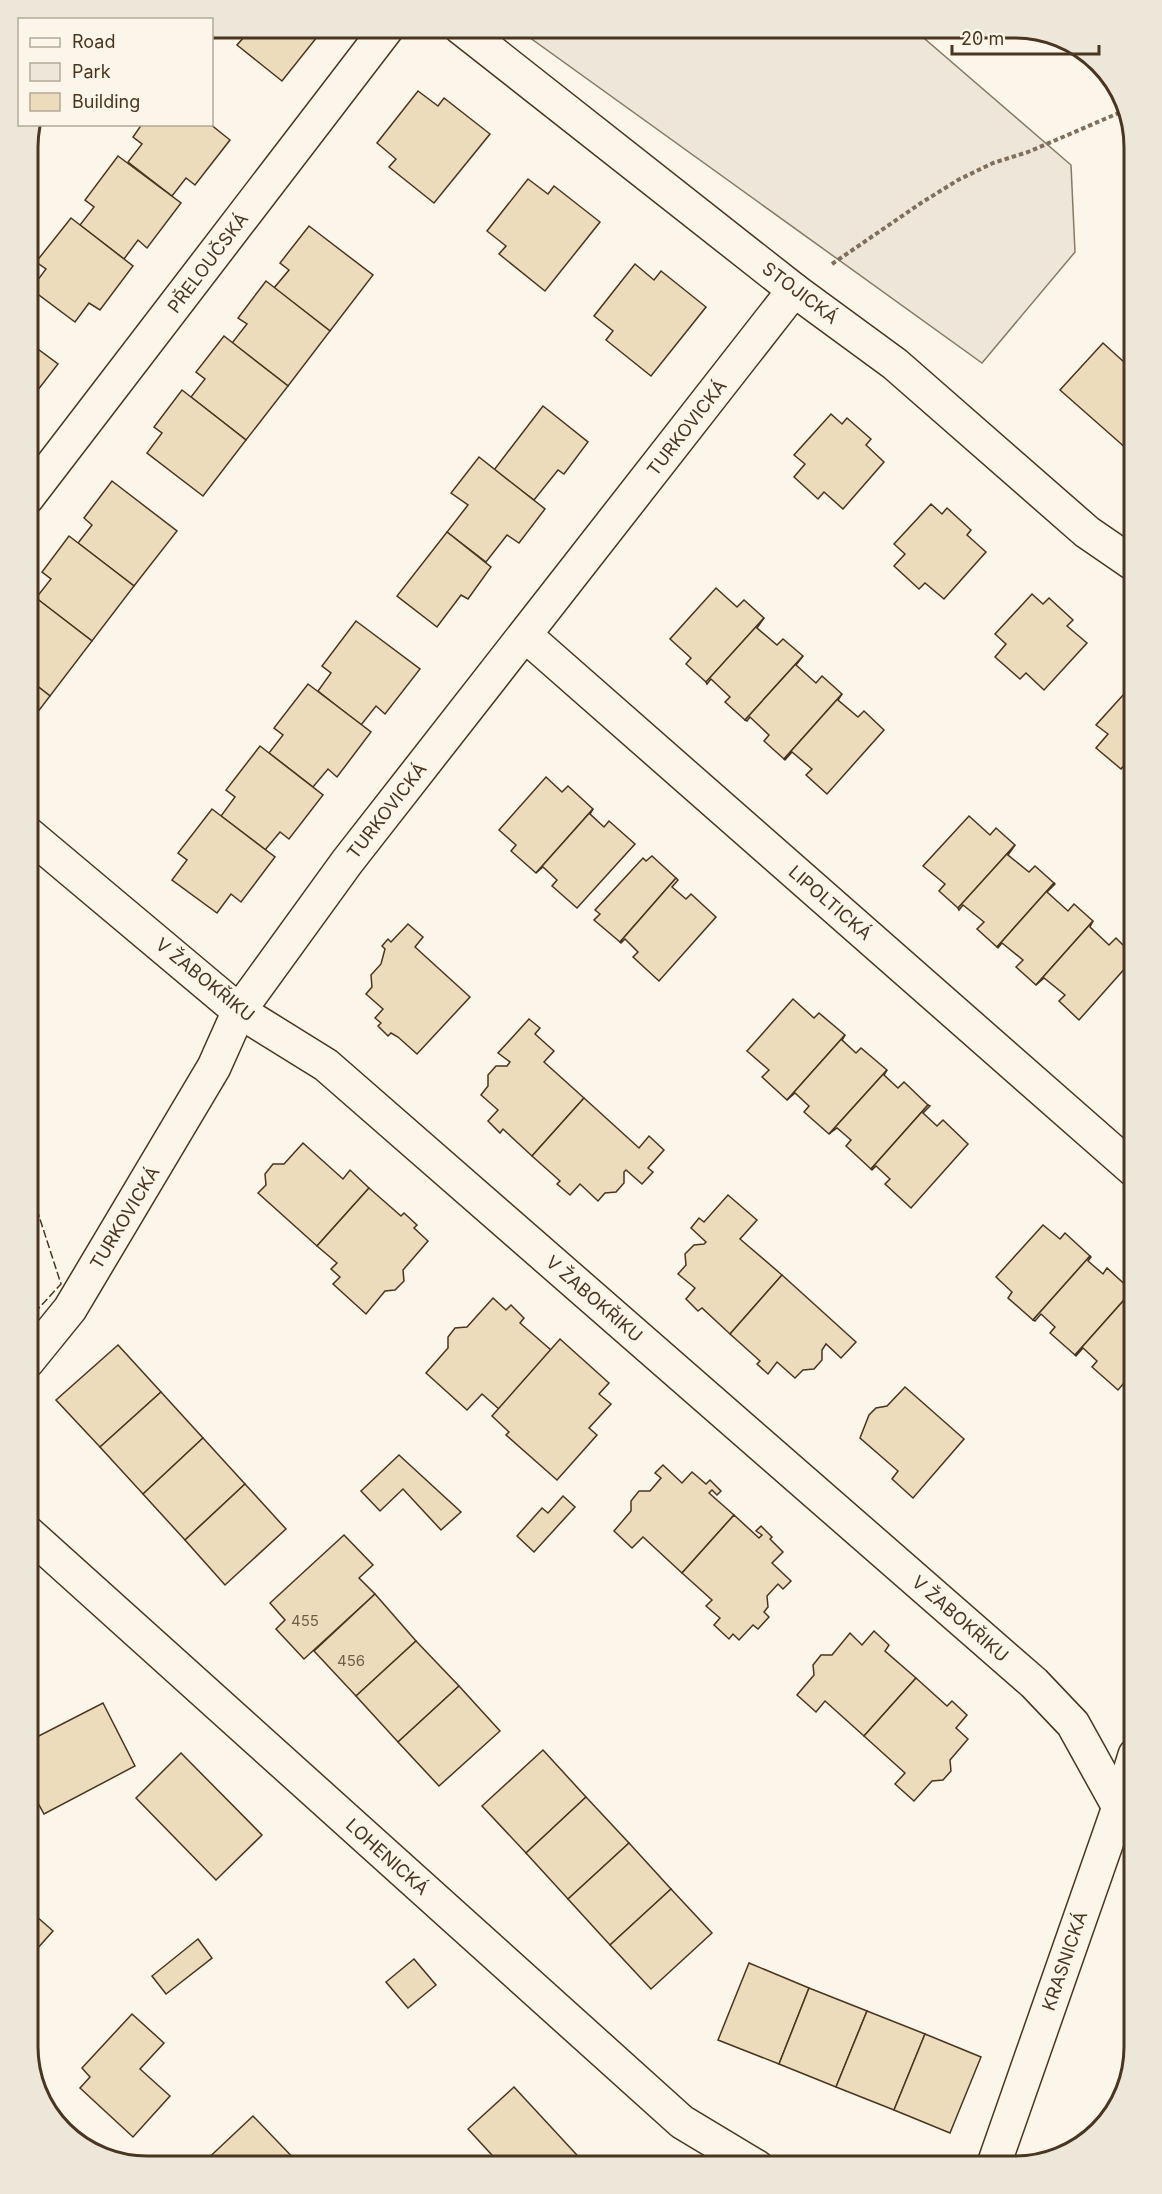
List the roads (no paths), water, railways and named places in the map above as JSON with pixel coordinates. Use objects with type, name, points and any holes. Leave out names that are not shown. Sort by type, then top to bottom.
[{"type":"street","name":"PŘELOUČSKÁ","points":[[38,484],[380,38]]},
{"type":"street","name":"STOJICKÁ","points":[[474,38],[794,290],[895,364],[1087,532],[1124,557]]},
{"type":"street","name":"TURKOVICKÁ","points":[[38,1348],[70,1309],[214,1067],[239,1011],[347,862],[794,290]]},
{"type":"street","name":"LIPOLTICKÁ","points":[[525,636],[1124,1161]]},
{"type":"street","name":"V ŽABOKŘIKU","points":[[38,842],[239,1011],[326,1065],[1034,1683],[1073,1724],[1119,1807]]},
{"type":"street","name":"LOHENICKÁ","points":[[38,1542],[682,2122],[739,2156]]},
{"type":"street","name":"KRASNICKÁ","points":[[997,2156],[1124,1791]]}]
